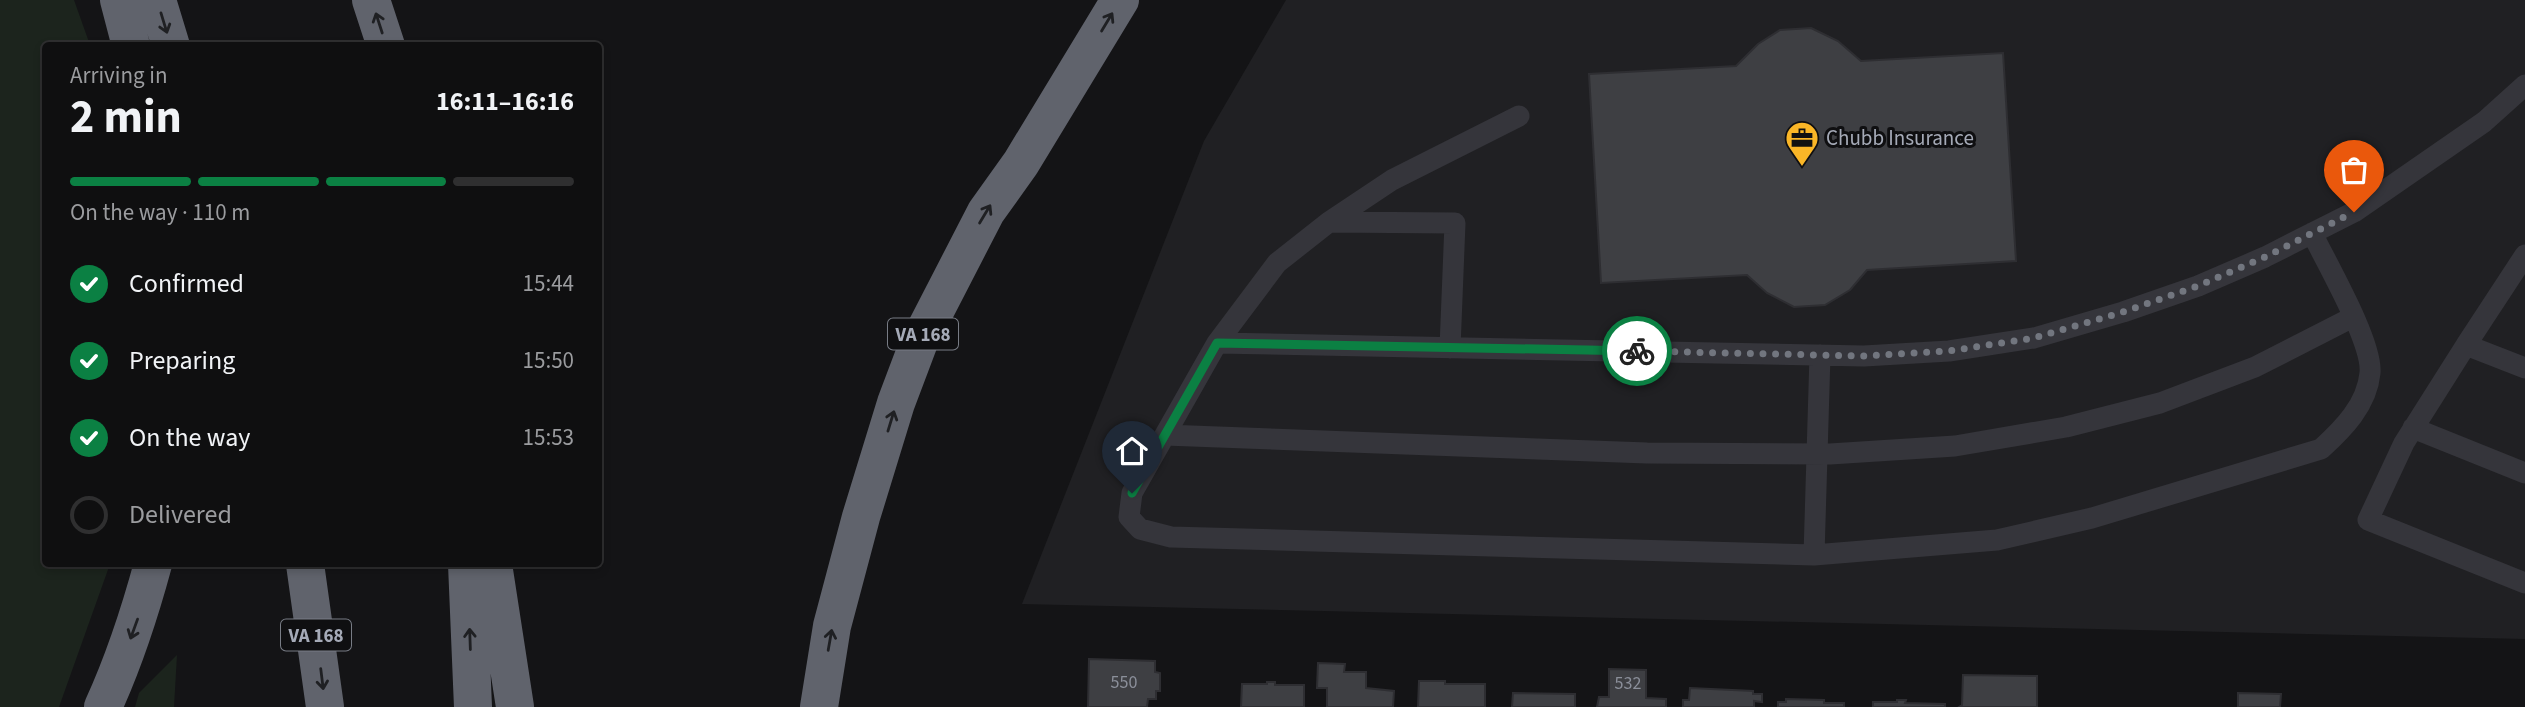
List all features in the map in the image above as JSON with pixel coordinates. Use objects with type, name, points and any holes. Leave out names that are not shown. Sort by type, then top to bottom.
[{"type":"highway","points":[[119,0],[130,42]]},
{"type":"highway","points":[[157,0],[170,42]]},
{"type":"highway","points":[[371,0],[385,42]]},
{"type":"highway","name":"VA 168","points":[[819,707],[832,626],[861,517],[896,403],[919,342],[986,212],[1021,163],[1120,0]]},
{"type":"highway","points":[[103,707],[143,603],[152,567]]},
{"type":"highway","name":"VA 168","points":[[305,567],[325,707]]},
{"type":"highway","points":[[467,567],[473,707]]},
{"type":"highway","points":[[493,567],[508,707]]},
{"type":"highway","points":[[499,612],[516,707]]},
{"type":"lane","points":[[1217,343],[1864,356],[1949,351],[2034,338],[2123,312],[2198,286],[2265,257],[2354,212],[2484,122],[2525,85]]},
{"type":"lane","points":[[1519,116],[1392,180],[1329,222],[1277,263],[1217,343],[1132,493],[1129,517],[1140,529],[1171,537],[1814,555],[1997,540],[2092,518],[2321,449],[2344,428],[2364,398],[2370,373],[2367,346],[2312,233]]},
{"type":"lane","points":[[1329,222],[1455,223],[1450,348]]},
{"type":"lane","points":[[2524,257],[2404,443],[2368,520],[2525,583]]},
{"type":"lane","points":[[1165,435],[1647,453],[1817,454],[1955,446],[2066,427],[2160,403],[2255,367],[2353,317]]},
{"type":"lane","points":[[2466,345],[2525,368]]},
{"type":"lane","points":[[1814,555],[1820,355]]},
{"type":"lane","points":[[2413,428],[2525,473]]},
{"type":"shaded area","points":[[0,0],[74,0],[89,42],[42,42],[42,567],[109,567],[59,707],[0,707]]},
{"type":"shaded area","points":[[1286,0],[2525,0],[2525,639],[1022,604],[1204,141]]},
{"type":"shaded area","points":[[177,655],[174,707],[135,707],[139,693]]},
{"type":"building","name":"Chubb Insurance","points":[[1811,28],[1838,41],[1861,61],[2003,53],[2016,261],[1867,270],[1850,290],[1825,305],[1794,307],[1767,293],[1747,275],[1601,283],[1589,74],[1736,66],[1758,44],[1780,30]]},
{"type":"building","points":[[1089,659],[1155,661],[1155,672],[1160,673],[1160,691],[1156,691],[1156,699],[1148,699],[1147,707],[1088,707]]},
{"type":"building","points":[[1318,663],[1345,664],[1344,672],[1366,672],[1366,688],[1394,691],[1393,707],[1327,707],[1327,688],[1317,688]]},
{"type":"building","points":[[1609,669],[1646,670],[1646,698],[1666,699],[1666,707],[1597,707],[1599,697],[1609,697]]},
{"type":"building","points":[[1963,675],[2037,676],[2037,707],[1959,707],[1962,705]]},
{"type":"building","points":[[1419,681],[1485,684],[1485,707],[1418,707]]},
{"type":"building","points":[[1275,682],[1275,685],[1304,685],[1304,707],[1241,707],[1242,684]]},
{"type":"building","points":[[1690,688],[1753,691],[1753,694],[1762,694],[1762,702],[1754,701],[1754,707],[1683,707],[1683,700],[1689,700]]},
{"type":"building","points":[[1513,693],[1575,694],[1575,707],[1512,707]]},
{"type":"building","points":[[2238,693],[2281,694],[2280,707],[2238,707]]},
{"type":"building","points":[[1786,699],[1824,700],[1824,703],[1844,703],[1844,707],[1778,707],[1778,702],[1786,702]]},
{"type":"building","points":[[1906,700],[1905,703],[1945,704],[1945,707],[1873,707],[1873,702]]},
{"type":"way so far","points":[[1637,351],[1864,356],[1949,351],[2034,338],[2123,312],[2198,286],[2265,257],[2354,212]]},
{"type":"place","name":"Chubb Insurance","points":[[1802,168]]},
{"type":"route","points":[[1132,493],[1217,343],[1637,351]]}]
